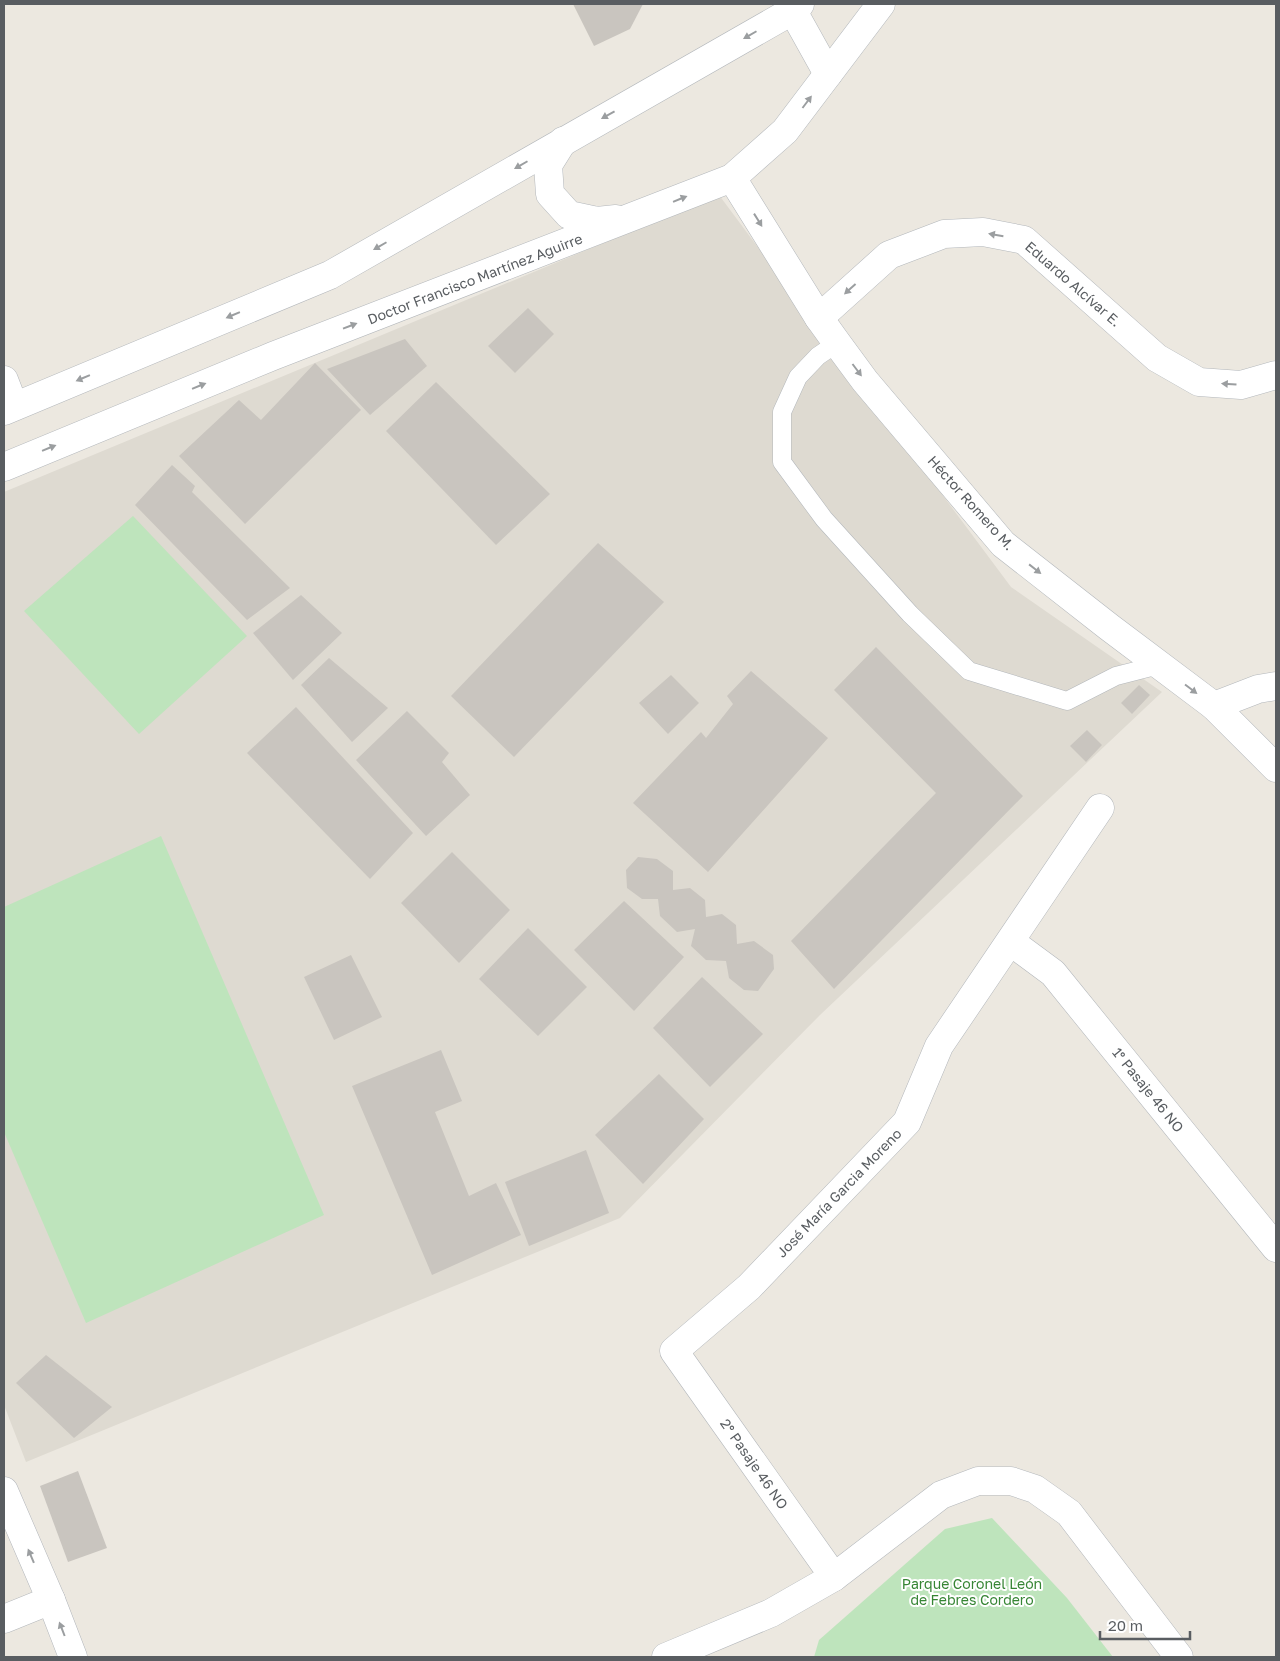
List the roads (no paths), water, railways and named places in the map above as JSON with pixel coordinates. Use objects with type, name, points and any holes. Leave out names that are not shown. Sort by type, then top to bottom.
[{"type":"street","name":"Doctor Francisco Martínez Aguirre","points":[[4,467],[273,356],[732,178],[785,131],[882,4]]},
{"type":"street","points":[[4,380],[9,409],[330,275],[794,6],[828,74]]},
{"type":"street","points":[[563,141],[548,165],[550,194],[569,215],[597,222],[635,217]]},
{"type":"street","name":"Héctor Romero M.","points":[[732,178],[819,318],[865,381],[1003,544],[1214,706],[1276,768]]},
{"type":"street","name":"Eduardo Alcívar E.","points":[[819,318],[889,255],[944,234],[983,232],[1024,240],[1157,358],[1199,382],[1241,385],[1276,375]]},
{"type":"street","points":[[1214,706],[1258,689],[1276,686]]},
{"type":"street","name":"José María Garcia Moreno","points":[[674,1351],[749,1287],[907,1122],[939,1046],[1100,808]]},
{"type":"street","name":"1° Pasaje 46 NO","points":[[1011,942],[1053,973],[1276,1248]]},
{"type":"street","name":"2° Pasaje 46 NO","points":[[674,1351],[834,1577]]},
{"type":"street","points":[[666,1657],[771,1613],[834,1577],[941,1495],[978,1481],[1011,1481],[1035,1489],[1069,1513],[1179,1657]]},
{"type":"street","points":[[4,1491],[51,1600],[73,1657]]},
{"type":"street","points":[[4,1619],[51,1600]]},
{"type":"lane","points":[[837,343],[818,356],[798,377],[782,412],[782,462],[824,519],[910,614],[969,671],[1067,701],[1116,676],[1159,665]]},
{"type":"park label","name":"Parque Coronel León de Febres Cordero","points":[[972,1592]]}]
